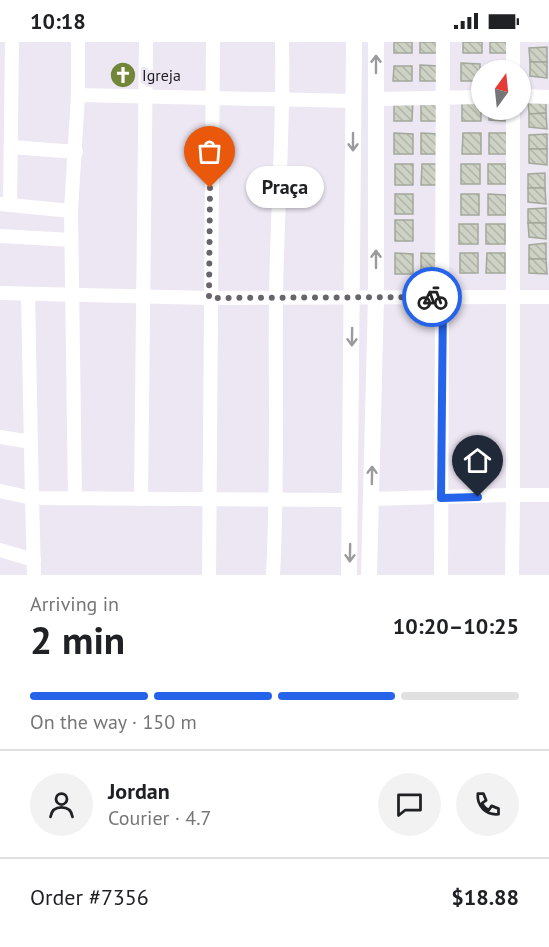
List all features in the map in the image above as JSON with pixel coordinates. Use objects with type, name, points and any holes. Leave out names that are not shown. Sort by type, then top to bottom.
[{"type":"street","points":[[12,42],[11,147],[5,205],[71,211]]},
{"type":"street","points":[[75,498],[71,211],[76,152],[78,42]]},
{"type":"street","points":[[141,499],[146,42]]},
{"type":"street","points":[[208,575],[213,42]]},
{"type":"street","points":[[273,575],[277,499],[276,297],[283,101],[282,42]]},
{"type":"street","points":[[350,575],[354,42]]},
{"type":"street","points":[[369,575],[376,297],[376,42]]},
{"type":"street","points":[[441,575],[443,42]]},
{"type":"street","points":[[513,42],[513,60]]},
{"type":"street","points":[[78,95],[353,101]]},
{"type":"street","points":[[531,96],[549,97]]},
{"type":"street","points":[[376,99],[471,97]]},
{"type":"street","points":[[512,575],[513,120]]},
{"type":"street","points":[[11,147],[76,152]]},
{"type":"street","points":[[0,236],[71,240]]},
{"type":"street","points":[[0,294],[209,298],[549,297]]},
{"type":"street","points":[[28,295],[34,575]]},
{"type":"street","points":[[0,436],[31,442]]},
{"type":"street","points":[[0,491],[32,498],[350,500]]},
{"type":"street","points":[[371,499],[549,495]]},
{"type":"street","points":[[0,550],[34,560]]},
{"type":"building","points":[[394,42],[412,42],[412,53],[394,53]]},
{"type":"building","points":[[420,42],[439,42],[439,53],[420,53]]},
{"type":"building","points":[[463,42],[482,42],[482,53],[463,53]]},
{"type":"building","points":[[490,42],[508,42],[508,53],[490,53]]},
{"type":"building","points":[[547,47],[547,62],[531,62],[529,48]]},
{"type":"building","points":[[531,62],[547,62],[547,78],[531,76]]},
{"type":"building","points":[[461,63],[471,64],[471,81],[461,81]]},
{"type":"building","points":[[420,65],[439,66],[439,81],[420,81]]},
{"type":"building","points":[[394,66],[412,66],[412,81],[393,81]]},
{"type":"building","points":[[546,98],[546,113],[531,114],[531,100]]},
{"type":"building","points":[[394,100],[413,100],[412,121],[394,121]]},
{"type":"building","points":[[421,100],[439,100],[439,121],[421,121]]},
{"type":"building","points":[[462,100],[471,100],[471,120],[481,121],[462,121]]},
{"type":"building","points":[[546,113],[547,129],[529,127],[531,114]]},
{"type":"building","points":[[394,133],[413,134],[413,154],[394,154]]},
{"type":"building","points":[[421,133],[439,134],[439,154],[421,154]]},
{"type":"building","points":[[463,133],[481,133],[481,154],[462,154]]},
{"type":"building","points":[[489,133],[507,133],[507,154],[489,154]]},
{"type":"building","points":[[547,134],[547,149],[529,149],[529,135]]},
{"type":"building","points":[[529,149],[547,149],[547,165],[529,163]]},
{"type":"building","points":[[395,164],[413,164],[413,185],[395,185]]},
{"type":"building","points":[[422,164],[440,164],[440,185],[421,185]]},
{"type":"building","points":[[461,164],[480,164],[480,184],[461,184]]},
{"type":"building","points":[[488,164],[506,164],[506,184],[488,184]]},
{"type":"building","points":[[545,173],[545,188],[528,188],[528,174]]},
{"type":"building","points":[[528,188],[545,188],[546,204],[528,202]]},
{"type":"building","points":[[395,194],[413,194],[413,214],[395,214]]},
{"type":"building","points":[[461,194],[479,194],[479,215],[461,215]]},
{"type":"building","points":[[488,194],[506,195],[506,215],[488,215]]},
{"type":"building","points":[[546,208],[546,223],[528,223],[528,209]]},
{"type":"building","points":[[395,220],[413,220],[413,241],[395,241]]},
{"type":"building","points":[[528,223],[546,223],[546,239],[529,237]]},
{"type":"building","points":[[459,224],[478,224],[478,244],[459,244]]},
{"type":"building","points":[[486,224],[505,224],[505,244],[486,244]]},
{"type":"building","points":[[546,243],[546,259],[529,259],[529,245]]},
{"type":"building","points":[[395,253],[413,254],[413,274],[395,274]]},
{"type":"building","points":[[421,253],[440,254],[440,274],[421,274]]},
{"type":"building","points":[[460,253],[478,253],[478,273],[460,273]]},
{"type":"building","points":[[487,253],[505,253],[505,273],[486,273]]},
{"type":"building","points":[[529,259],[546,259],[547,274],[529,273]]},
{"type":"way so far","points":[[210,188],[209,298],[432,297]]},
{"type":"place","name":"Igreja","points":[[123,75]]},
{"type":"place","name":"Praça","points":[[210,188]]},
{"type":"route","points":[[432,297],[443,297],[441,498],[478,497]]}]
